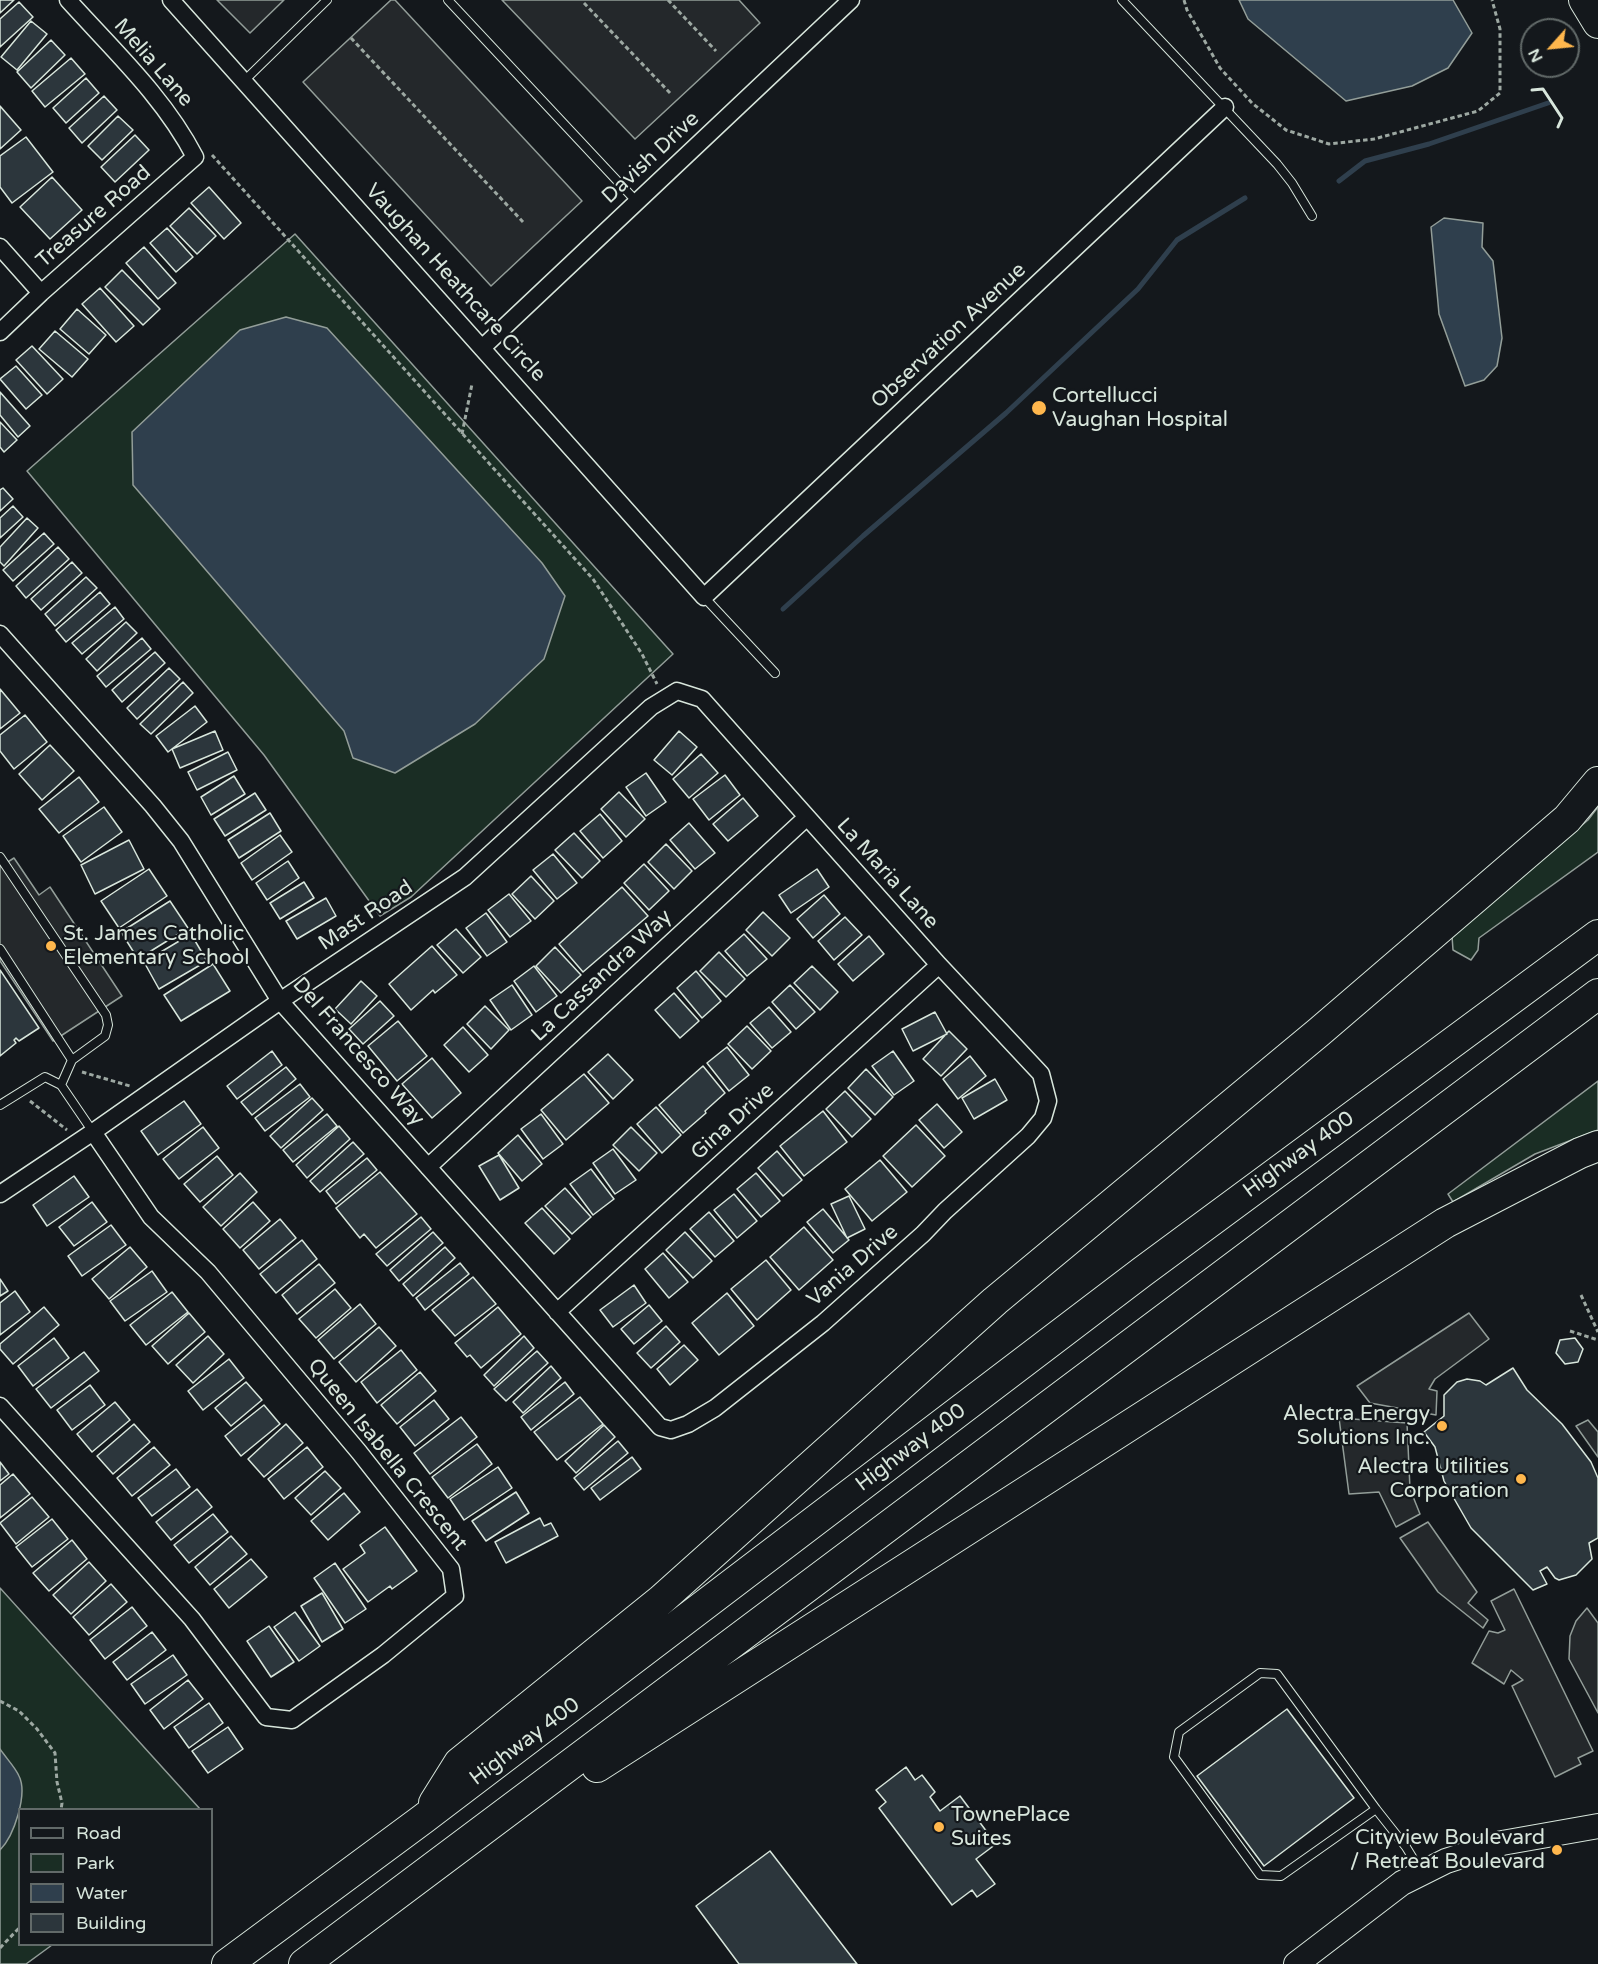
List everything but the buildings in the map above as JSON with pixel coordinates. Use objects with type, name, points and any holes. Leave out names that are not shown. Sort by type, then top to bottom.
[{"type":"highway","points":[[1584,0],[1598,23]]},
{"type":"highway","points":[[423,1819],[459,1763],[661,1600],[995,1301],[1319,1032],[1567,819],[1598,782]]},
{"type":"highway","name":"Highway 400","points":[[226,1964],[423,1819],[1132,1279],[1598,935]]},
{"type":"highway","points":[[304,1964],[1598,994]]},
{"type":"highway","points":[[511,1809],[567,1786],[1445,1223],[1580,1153],[1598,1146]]},
{"type":"street","name":"Melia Lane","points":[[68,0],[163,105],[181,129]]},
{"type":"street","name":"Vaughan Heathcare Circle","points":[[171,0],[704,597]]},
{"type":"street","name":"Davish Drive","points":[[482,348],[850,0]]},
{"type":"street","name":"Observation Avenue","points":[[704,597],[1225,107]]},
{"type":"street","name":"Treasure Road","points":[[0,332],[195,157],[181,129]]},
{"type":"street","points":[[0,247],[41,293]]},
{"type":"street","name":"Del Francesco Way","points":[[0,634],[182,841],[280,1001],[660,1427]]},
{"type":"street","name":"La Maria Lane","points":[[670,695],[702,699],[939,965],[1041,1074],[1048,1101]]},
{"type":"street","name":"Mast Road","points":[[0,1194],[465,877],[651,707],[670,695]]},
{"type":"street","name":"La Cassandra Way","points":[[428,1167],[807,817]]},
{"type":"street","name":"Gina Drive","points":[[557,1312],[939,965]]},
{"type":"street","name":"Vania Drive","points":[[660,1427],[671,1430],[688,1424],[715,1408],[823,1323],[1028,1136],[1043,1118],[1048,1101]]},
{"type":"street","name":"Queen Isabella Crescent","points":[[0,1406],[192,1619],[266,1717],[292,1720],[383,1655],[455,1596],[451,1569],[359,1452],[208,1272],[151,1217],[87,1136]]},
{"type":"street","points":[[1296,1964],[1402,1883],[1446,1861],[1502,1842],[1598,1826]]},
{"type":"lane","points":[[244,80],[327,0]]},
{"type":"lane","points":[[448,0],[637,202]]},
{"type":"lane","points":[[1122,0],[1282,170],[1312,216]]},
{"type":"lane","points":[[704,597],[775,673]]},
{"type":"lane","points":[[0,857],[106,1015],[108,1025],[105,1036],[70,1064],[61,1085]]},
{"type":"lane","points":[[0,949],[70,1064]]},
{"type":"lane","points":[[0,1105],[45,1077],[61,1085],[87,1136]]},
{"type":"lane","points":[[1376,1809],[1281,1876],[1260,1875],[1174,1757],[1179,1732],[1260,1672],[1277,1674],[1406,1847],[1422,1873]]},
{"type":"path","points":[[668,0],[716,51]]},
{"type":"path","points":[[1184,0],[1187,10],[1220,68],[1252,103],[1286,130],[1329,144],[1374,139],[1478,111],[1500,93],[1500,29],[1492,0]]},
{"type":"path","points":[[584,3],[670,93]]},
{"type":"path","points":[[351,38],[524,222]]},
{"type":"path","points":[[181,129],[201,142],[593,579],[670,695]]},
{"type":"path","points":[[462,434],[472,384]]},
{"type":"path","points":[[70,1064],[150,1092]]},
{"type":"path","points":[[18,1093],[87,1136]]},
{"type":"path","points":[[1581,1294],[1598,1332]]},
{"type":"path","points":[[1570,1331],[1598,1340]]},
{"type":"path","points":[[0,1701],[19,1711],[55,1753],[61,1808]]},
{"type":"path","points":[[0,1948],[18,1929]]},
{"type":"green space","points":[[295,234],[673,654],[411,897],[380,916],[264,755],[27,471]]},
{"type":"green space","points":[[1598,807],[1598,852],[1479,938],[1478,950],[1471,960],[1453,950],[1452,936],[1588,820]]},
{"type":"green space","points":[[1598,1081],[1598,1130],[1535,1154],[1453,1202],[1448,1194]]},
{"type":"green space","points":[[0,1588],[199,1808],[18,1808],[18,1946],[51,1946],[26,1964],[0,1964]]},
{"type":"shaded area","points":[[217,0],[284,0],[250,33]]},
{"type":"shaded area","points":[[391,0],[395,0],[582,201],[491,286],[303,82]]},
{"type":"shaded area","points":[[502,0],[739,0],[760,23],[635,139]]},
{"type":"shaded area","points":[[14,858],[39,895],[50,887],[122,996],[53,1041],[0,961],[0,867]]},
{"type":"shaded area","points":[[1469,1313],[1489,1339],[1435,1379],[1429,1389],[1437,1391],[1436,1415],[1370,1403],[1357,1386]]},
{"type":"shaded area","points":[[1339,1418],[1407,1423],[1410,1489],[1420,1514],[1396,1527],[1379,1492],[1349,1494]]},
{"type":"shaded area","points":[[1588,1420],[1598,1432],[1598,1457],[1576,1426]]},
{"type":"shaded area","points":[[1428,1522],[1477,1592],[1468,1603],[1488,1620],[1483,1628],[1438,1592],[1400,1538]]},
{"type":"shaded area","points":[[1514,1589],[1593,1751],[1578,1758],[1581,1764],[1555,1777],[1512,1686],[1523,1680],[1511,1670],[1504,1684],[1472,1663],[1489,1631],[1498,1633],[1505,1630],[1491,1601]]},
{"type":"shaded area","points":[[1587,1608],[1598,1623],[1598,1713],[1569,1659],[1570,1636],[1576,1621]]},
{"type":"water","points":[[1239,0],[1453,0],[1472,33],[1448,68],[1412,86],[1346,101],[1248,19]]},
{"type":"water","points":[[1444,218],[1483,223],[1482,247],[1493,261],[1502,338],[1497,366],[1484,380],[1465,386],[1439,314],[1431,227]]},
{"type":"water","points":[[286,317],[327,328],[542,563],[565,596],[544,659],[475,724],[395,773],[353,758],[344,731],[133,485],[132,432],[240,330]]},
{"type":"water","points":[[0,1749],[19,1776],[22,1793],[15,1825],[0,1850]]},
{"type":"waterway","points":[[1339,181],[1365,161],[1429,144],[1548,103]]},
{"type":"waterway","points":[[783,609],[863,536],[1006,413],[1138,289],[1177,240],[1245,198]]},
{"type":"wall","points":[[1532,90],[1543,89],[1562,118],[1558,127]]},
{"type":"place","name":"Cortellucci Vaughan Hospital","points":[[1039,408]]},
{"type":"place","name":"St. James Catholic Elementary School","points":[[51,946]]},
{"type":"place","name":"Alectra Energy Solutions Inc.","points":[[1442,1426]]},
{"type":"place","name":"Alectra Utilities Corporation","points":[[1521,1479]]},
{"type":"place","name":"TownePlace Suites","points":[[939,1827]]},
{"type":"place","name":"Cityview Boulevard / Retreat Boulevard","points":[[1557,1850]]}]
